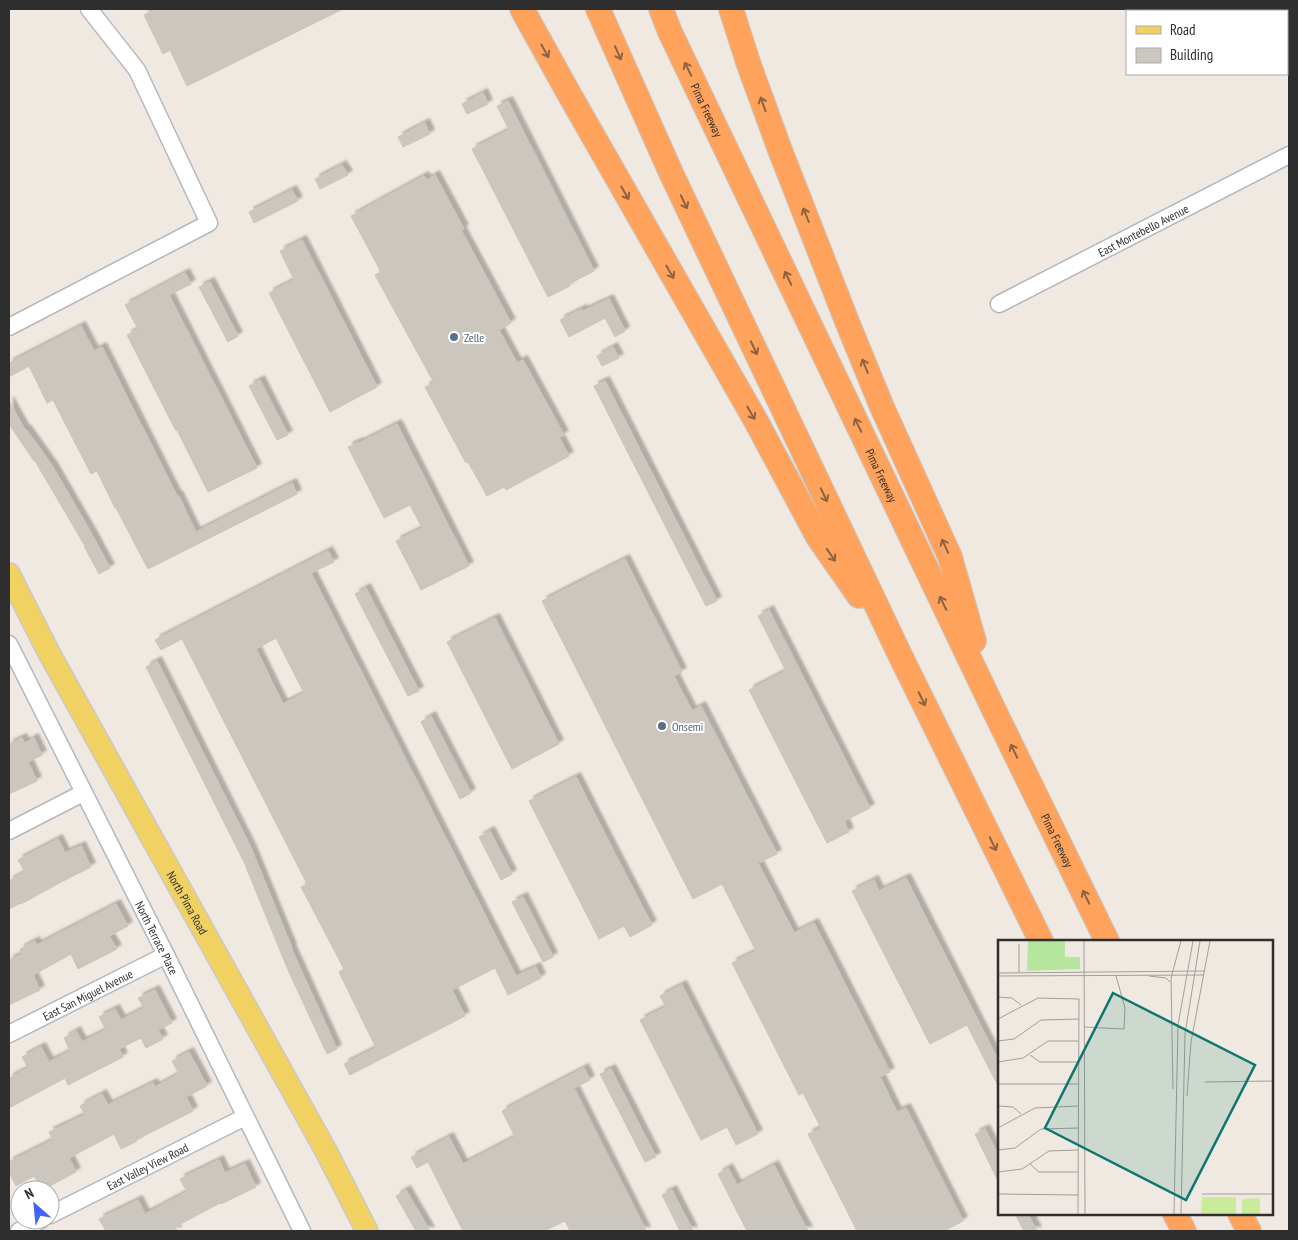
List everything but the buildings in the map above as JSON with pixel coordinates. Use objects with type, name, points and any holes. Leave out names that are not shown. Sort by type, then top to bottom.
[{"type":"highway","points":[[522,9],[756,421],[818,537],[900,655]]},
{"type":"highway","points":[[598,9],[672,175],[900,655],[1041,940]]},
{"type":"highway","name":"Pima Freeway","points":[[661,9],[994,710],[1107,940]]},
{"type":"highway","points":[[731,9],[780,150],[848,324],[882,407],[950,556],[994,710]]},
{"type":"highway","points":[[1176,1215],[1184,1231]]},
{"type":"highway","points":[[1241,1215],[1249,1231]]},
{"type":"main road","name":"North Pima Road","points":[[9,574],[48,653],[326,1151],[367,1231]]},
{"type":"street","points":[[9,327],[209,223],[137,70],[89,9]]},
{"type":"street","name":"East Montebello Avenue","points":[[999,304],[1289,155]]},
{"type":"street","name":"North Terrace Place","points":[[9,644],[166,955],[302,1231]]},
{"type":"street","points":[[9,831],[83,793]]},
{"type":"street","name":"East San Miguel Avenue","points":[[9,1034],[166,955]]},
{"type":"street","name":"East Valley View Road","points":[[60,1210],[245,1117]]},
{"type":"place","name":"Zelle","points":[[454,337]]},
{"type":"place","name":"Onsemi","points":[[662,726]]}]
